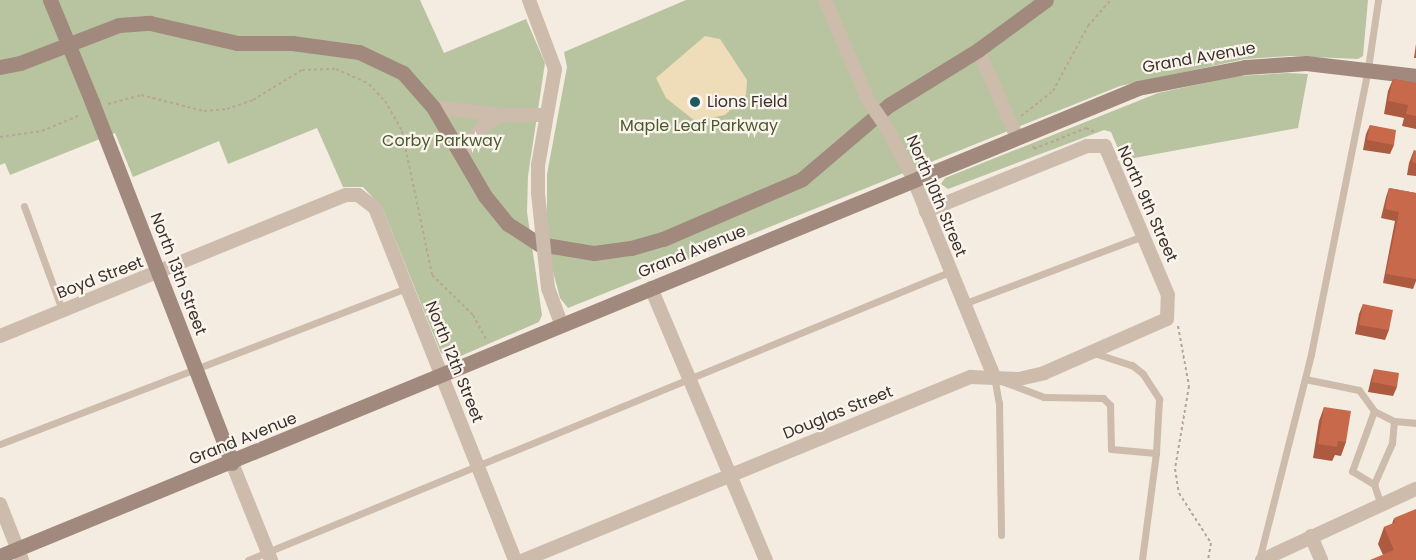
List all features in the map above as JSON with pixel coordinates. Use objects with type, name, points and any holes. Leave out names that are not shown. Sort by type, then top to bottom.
[{"type":"street","name":"North 13th Street","points":[[50,0],[94,105],[194,368],[270,556]]},
{"type":"street","points":[[529,0],[555,69],[545,115],[538,193],[549,288],[562,326]]},
{"type":"street","name":"North 10th Street","points":[[825,0],[869,102],[885,125],[914,178],[949,272],[994,376]]},
{"type":"street","points":[[0,67],[20,63],[119,25],[150,24],[237,43],[291,43],[359,52],[403,73],[433,107],[494,208],[508,224],[539,244],[594,253],[632,248],[788,187],[814,171],[889,105],[978,50],[1046,0]]},
{"type":"street","points":[[978,50],[1021,127]]},
{"type":"street","name":"Grand Avenue","points":[[0,556],[20,555],[232,463],[914,178],[1021,127],[1138,88],[1183,77],[1283,64],[1368,68],[1416,76]]},
{"type":"street","points":[[433,107],[502,116],[545,115]]},
{"type":"street","points":[[462,153],[483,126],[502,116]]},
{"type":"street","name":"North 9th Street","points":[[926,211],[1088,147],[1105,146],[1168,295],[1172,317]]},
{"type":"street","name":"Boyd Street","points":[[0,336],[346,195]]},
{"type":"street","name":"North 12th Street","points":[[346,195],[358,195],[375,208],[515,560]]},
{"type":"street","points":[[651,288],[766,560]]},
{"type":"street","name":"Douglas Street","points":[[524,560],[971,377],[994,376],[1019,379],[1094,353],[1172,317]]},
{"type":"street","points":[[1261,560],[1416,489]]},
{"type":"street","points":[[0,504],[20,555]]},
{"type":"street","points":[[1311,536],[1321,560]]},
{"type":"lane","points":[[1261,560],[1305,379],[1368,68],[1378,0]]},
{"type":"lane","points":[[24,206],[63,310]]},
{"type":"lane","points":[[963,304],[1144,236]]},
{"type":"lane","points":[[248,560],[270,556],[949,272]]},
{"type":"lane","points":[[0,444],[407,288]]},
{"type":"lane","points":[[1094,353],[1132,365],[1143,374],[1159,399],[1156,453],[1142,560]]},
{"type":"lane","points":[[994,376],[1044,397],[1107,401],[1111,448],[1156,453]]},
{"type":"lane","points":[[994,376],[999,403],[1001,535]]},
{"type":"lane","points":[[1305,379],[1359,390],[1374,411],[1394,421],[1416,423]]},
{"type":"lane","points":[[1374,411],[1352,471],[1374,484],[1381,505]]},
{"type":"lane","points":[[1374,484],[1392,442],[1394,421]]},
{"type":"path","points":[[1105,146],[1095,129],[1086,128],[1034,149],[1021,127],[1053,91],[1089,26],[1111,0]]},
{"type":"path","points":[[0,137],[42,131],[94,105],[141,94],[204,111],[227,109],[253,100],[303,70],[336,69],[369,84],[385,101],[402,131],[432,274],[473,315],[486,339]]},
{"type":"path","points":[[1172,317],[1189,386],[1175,469],[1179,493],[1211,543],[1208,560]]},
{"type":"green space","name":"Corby Parkway","points":[[0,0],[420,0],[444,53],[526,19],[545,63],[528,176],[527,212],[542,315],[539,322],[454,359],[441,353],[382,207],[363,187],[343,187],[317,128],[228,164],[219,141],[133,177],[115,133],[10,175],[5,163],[0,165]]},
{"type":"green space","name":"Maple Leaf Parkway","points":[[686,0],[1368,0],[1363,56],[1358,59],[1291,56],[1245,59],[1120,86],[568,308],[560,298],[552,268],[547,224],[547,174],[567,67],[564,52]]},
{"type":"green space","points":[[1308,74],[1298,128],[1123,160],[1111,132],[1104,130],[948,189],[941,184],[945,178],[1158,93],[1237,76]]},
{"type":"sand","points":[[705,36],[720,39],[747,80],[746,95],[725,115],[695,121],[666,98],[656,78]]},
{"type":"building","points":[[1393,79],[1416,83],[1416,116],[1406,114],[1408,105],[1388,101]]},
{"type":"building","points":[[1370,125],[1396,130],[1394,145],[1367,140]]},
{"type":"building","points":[[1414,150],[1416,151],[1416,163],[1412,162]]},
{"type":"building","points":[[1389,188],[1416,193],[1416,279],[1386,274],[1399,212],[1385,209]]},
{"type":"building","points":[[1363,304],[1393,310],[1389,330],[1359,325]]},
{"type":"building","points":[[1374,369],[1399,373],[1397,387],[1372,382]]},
{"type":"building","points":[[1324,407],[1351,411],[1346,442],[1338,441],[1337,447],[1318,444]]},
{"type":"building","points":[[1416,509],[1416,560],[1370,560],[1394,550],[1384,527],[1396,522],[1394,518]]},
{"type":"place","name":"Lions Field","points":[[695,102]]}]
